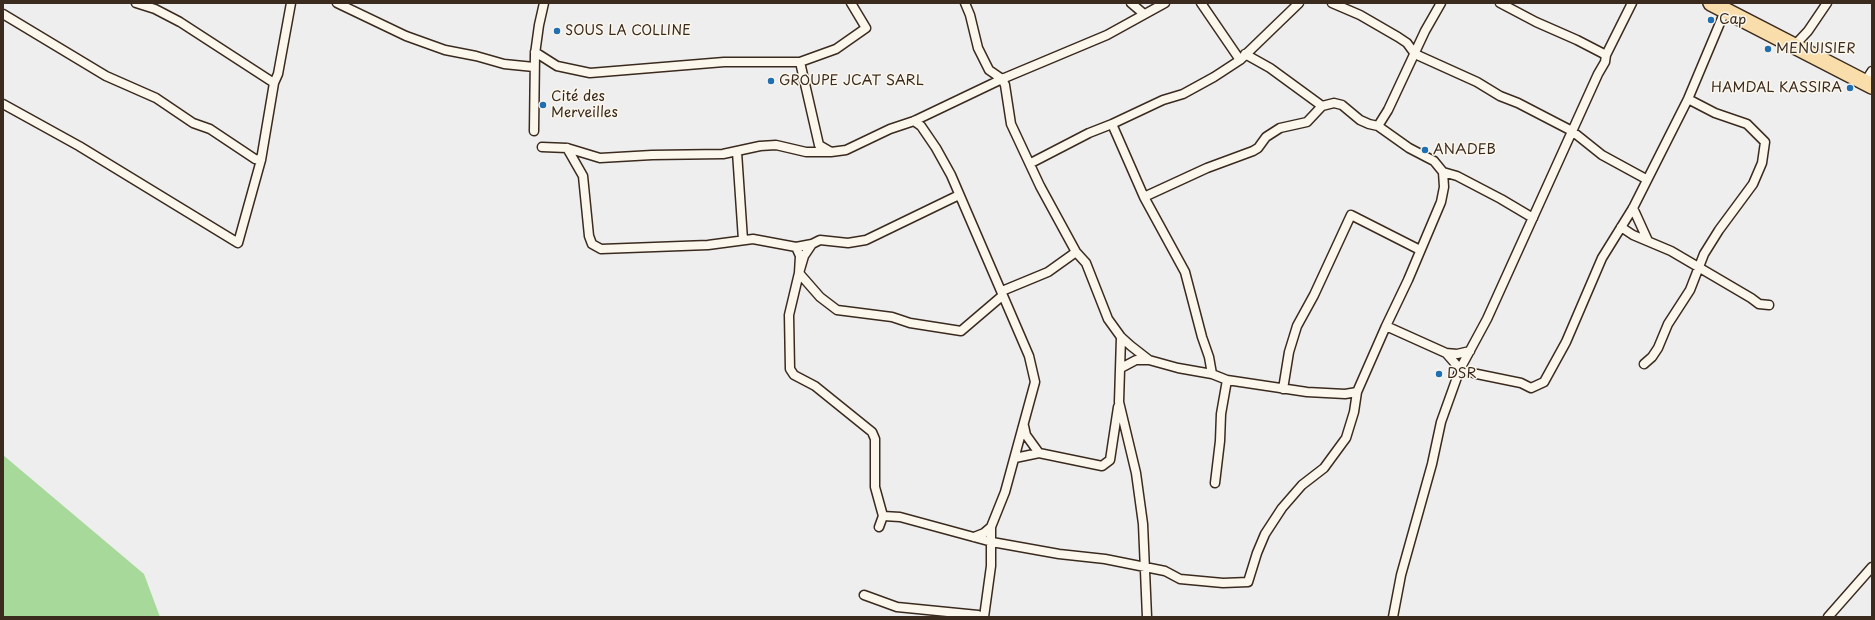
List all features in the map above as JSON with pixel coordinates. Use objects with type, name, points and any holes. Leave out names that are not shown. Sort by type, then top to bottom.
[{"type":"highway","points":[[1711,3],[1794,46],[1870,79]]},
{"type":"street","points":[[136,3],[155,9],[180,22],[274,83]]},
{"type":"street","points":[[3,104],[79,146],[238,243],[261,160],[274,83],[278,74],[291,3]]},
{"type":"street","points":[[337,3],[406,36],[445,50],[476,56],[504,64],[534,67]]},
{"type":"street","points":[[534,131],[534,67],[544,3]]},
{"type":"street","points":[[536,52],[557,66],[590,73],[724,62],[800,62],[836,48],[866,28],[851,3]]},
{"type":"street","points":[[965,3],[970,15],[978,48],[989,70],[1002,79],[1005,85],[1012,124],[1031,163],[1040,186],[1076,252],[1086,263],[1108,319],[1121,337],[1149,360]]},
{"type":"street","points":[[1131,3],[1144,14]]},
{"type":"street","points":[[542,147],[567,148],[600,158],[737,152],[760,146],[776,145],[806,152],[831,152],[846,150],[890,129],[914,121],[1002,79],[1107,35],[1165,3]]},
{"type":"street","points":[[1201,3],[1242,57],[1270,68],[1322,106]]},
{"type":"street","points":[[1031,163],[1089,133],[1163,100],[1183,94],[1214,77],[1242,57],[1299,3]]},
{"type":"street","points":[[1332,3],[1360,15],[1398,37],[1407,43],[1415,54],[1477,82],[1500,96],[1518,103],[1572,131],[1602,155],[1646,179]]},
{"type":"street","points":[[1378,126],[1388,110],[1441,3]]},
{"type":"street","points":[[1500,3],[1536,22],[1577,40],[1606,55]]},
{"type":"street","points":[[1393,617],[1401,575],[1432,464],[1441,422],[1460,368],[1487,319],[1605,62],[1606,55],[1632,3]]},
{"type":"street","points":[[1794,46],[1808,31],[1827,3]]},
{"type":"street","points":[[1386,326],[1446,354],[1460,368],[1521,383],[1531,388],[1544,382],[1566,342],[1602,258],[1633,208],[1646,179],[1688,99],[1725,11]]},
{"type":"street","points":[[3,14],[106,76],[156,98],[193,123],[210,129],[255,159],[261,160]]},
{"type":"street","points":[[800,62],[819,144],[831,152]]},
{"type":"street","points":[[1644,364],[1658,348],[1668,324],[1690,290],[1704,254],[1719,230],[1753,184],[1762,162],[1765,142],[1747,124],[1715,113],[1688,99]]},
{"type":"street","points":[[1144,197],[1207,168],[1253,151],[1258,148],[1266,137],[1280,128],[1307,122],[1322,106],[1334,103],[1342,105],[1360,120],[1378,126],[1409,148],[1434,161],[1443,172],[1457,176],[1501,198],[1534,218]]},
{"type":"street","points":[[914,121],[921,126],[936,148],[951,175],[1029,356],[1035,382],[1005,492],[991,527],[984,534],[973,538]]},
{"type":"street","points":[[1112,124],[1144,197],[1185,272],[1202,337],[1209,357],[1212,374]]},
{"type":"street","points":[[567,148],[583,176],[589,236],[592,244],[601,249],[708,245],[753,239],[796,247],[812,244],[820,240],[848,243],[866,240],[959,195]]},
{"type":"street","points":[[737,152],[743,240]]},
{"type":"street","points":[[883,516],[918,520],[973,538],[992,542],[1059,554],[1105,559],[1165,571],[1180,579],[1223,583],[1248,582],[1257,552],[1265,534],[1282,508],[1302,485],[1324,468],[1346,438],[1354,412],[1357,392],[1408,280],[1441,202],[1444,187],[1443,172]]},
{"type":"street","points":[[1633,208],[1648,241]]},
{"type":"street","points":[[1283,389],[1289,352],[1297,326],[1314,295],[1351,215],[1420,250]]},
{"type":"street","points":[[1621,227],[1633,235],[1671,252],[1759,304],[1769,305]]},
{"type":"street","points":[[812,244],[804,256],[790,315],[790,369],[794,375],[815,386],[872,432],[875,440],[875,487],[883,516],[879,527]]},
{"type":"street","points":[[796,247],[800,256],[799,273],[816,293],[837,310],[892,317],[910,322],[961,331],[1002,293],[1048,272],[1076,252]]},
{"type":"street","points":[[1015,458],[1039,453],[1102,466],[1110,460],[1119,402],[1121,337]]},
{"type":"street","points":[[1446,354],[1457,354],[1470,351]]},
{"type":"street","points":[[1121,368],[1136,360],[1149,360],[1178,368],[1212,374],[1227,380],[1283,389],[1345,394],[1357,392]]},
{"type":"street","points":[[1216,483],[1221,414],[1227,380]]},
{"type":"street","points":[[1119,402],[1136,473],[1143,524],[1147,617]]},
{"type":"street","points":[[1023,424],[1026,435],[1039,453]]},
{"type":"street","points":[[984,617],[991,566],[991,527]]},
{"type":"street","points":[[1828,617],[1872,567]]},
{"type":"street","points":[[864,595],[897,606],[978,615],[981,617]]},
{"type":"green space","points":[[3,455],[144,574],[160,617],[3,617]]},
{"type":"place","name":"Cap","points":[[1711,20]]},
{"type":"place","name":"SOUS LA COLLINE","points":[[557,31]]},
{"type":"place","name":"MENUISIER","points":[[1768,49]]},
{"type":"place","name":"GROUPE JCAT SARL","points":[[771,81]]},
{"type":"place","name":"HAMDAL KASSIRA","points":[[1850,88]]},
{"type":"place","name":"Cité des Merveilles","points":[[543,105]]},
{"type":"place","name":"ANADEB","points":[[1425,150]]},
{"type":"place","name":"DSR","points":[[1439,374]]}]
